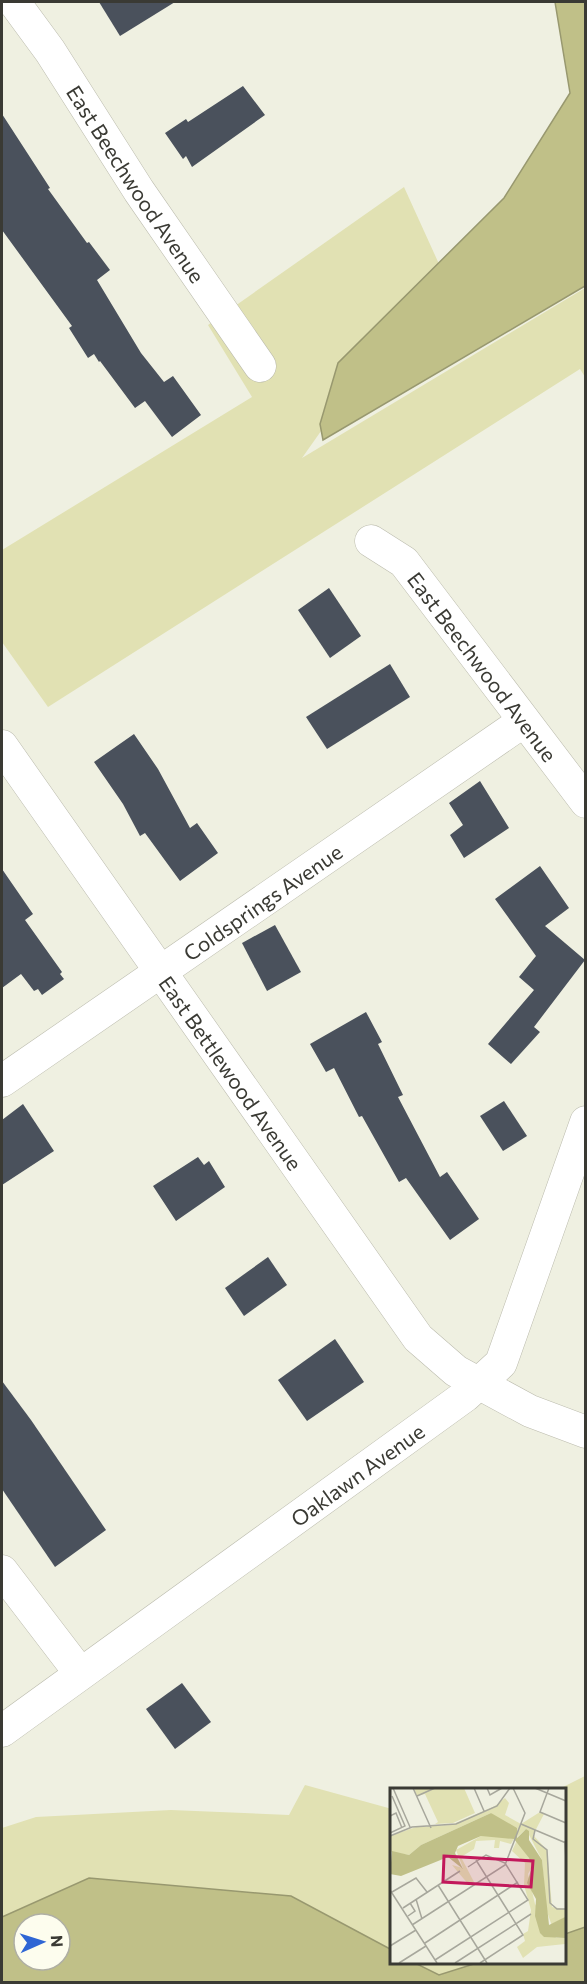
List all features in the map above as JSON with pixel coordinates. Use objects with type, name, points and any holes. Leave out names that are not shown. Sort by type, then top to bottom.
[{"type":"street","name":"East Beechwood Avenue","points":[[14,2],[50,51],[139,190],[260,366]]},
{"type":"street","name":"East Beechwood Avenue","points":[[371,541],[404,562],[585,802]]},
{"type":"street","name":"Coldsprings Avenue","points":[[2,1081],[524,721]]},
{"type":"street","name":"East Bettlewood Avenue","points":[[2,746],[418,1338],[456,1371],[530,1411],[585,1432]]},
{"type":"street","name":"Oaklawn Avenue","points":[[2,1731],[455,1403],[501,1363],[585,1122]]},
{"type":"street","points":[[2,1571],[80,1673]]},
{"type":"shaded area","points":[[555,2],[585,2],[585,286],[323,440],[320,424],[338,363],[504,198],[570,93]]},
{"type":"shaded area","points":[[404,187],[439,264],[302,458],[585,288],[585,377],[580,369],[48,707],[2,642],[2,550],[252,397],[208,325]]},
{"type":"shaded area","points":[[585,1776],[585,1927],[566,1935],[566,1788],[561,1788]]},
{"type":"shaded area","points":[[305,1785],[390,1808],[390,1949],[291,1896],[89,1878],[2,1917],[2,1828],[36,1817],[171,1810],[289,1815]]},
{"type":"shaded area","points":[[89,1878],[291,1896],[390,1949],[390,1963],[415,1963],[439,1975],[477,1963],[566,1963],[566,1934],[585,1927],[585,1982],[2,1982],[2,1917],[12,1913],[12,1972],[72,1972],[72,1912],[13,1912]]},
{"type":"shaded area","points":[[415,1963],[477,1963],[439,1975]]},
{"type":"building","points":[[99,2],[175,2],[120,36]]},
{"type":"building","points":[[243,86],[265,115],[192,167],[186,156],[183,159],[165,133],[186,119],[188,122]]},
{"type":"building","points":[[2,114],[50,188],[48,189],[87,243],[89,242],[110,270],[97,280],[141,353],[164,382],[173,376],[201,415],[172,437],[145,401],[135,408],[94,354],[88,358],[69,328],[72,326],[2,230]]},
{"type":"building","points":[[329,588],[361,636],[330,658],[298,610]]},
{"type":"building","points":[[390,664],[410,697],[327,749],[306,717]]},
{"type":"building","points":[[134,734],[158,769],[190,828],[197,823],[218,853],[180,881],[145,833],[140,836],[123,804],[94,762]]},
{"type":"building","points":[[480,781],[509,828],[464,858],[450,835],[463,825],[449,803]]},
{"type":"building","points":[[540,866],[569,908],[545,926],[585,960],[534,1027],[540,1032],[511,1064],[488,1044],[534,990],[519,977],[536,956],[495,899]]},
{"type":"building","points":[[2,869],[33,914],[25,920],[62,972],[60,974],[64,979],[42,995],[38,989],[34,991],[21,974],[2,988]]},
{"type":"building","points":[[275,925],[301,972],[267,991],[242,943]]},
{"type":"building","points":[[366,1012],[382,1042],[378,1044],[403,1095],[398,1097],[440,1177],[447,1172],[479,1219],[450,1240],[406,1178],[399,1182],[362,1116],[359,1117],[334,1068],[326,1072],[310,1044]]},
{"type":"building","points":[[504,1101],[527,1136],[503,1151],[480,1116]]},
{"type":"building","points":[[23,1104],[54,1151],[2,1185],[2,1120]]},
{"type":"building","points":[[198,1157],[204,1165],[209,1161],[225,1187],[176,1221],[153,1186]]},
{"type":"building","points":[[268,1257],[287,1285],[244,1316],[225,1288]]},
{"type":"building","points":[[335,1339],[364,1382],[307,1421],[278,1380]]},
{"type":"building","points":[[2,1381],[106,1530],[55,1567],[2,1489]]},
{"type":"building","points":[[182,1683],[211,1722],[175,1749],[146,1709]]}]
